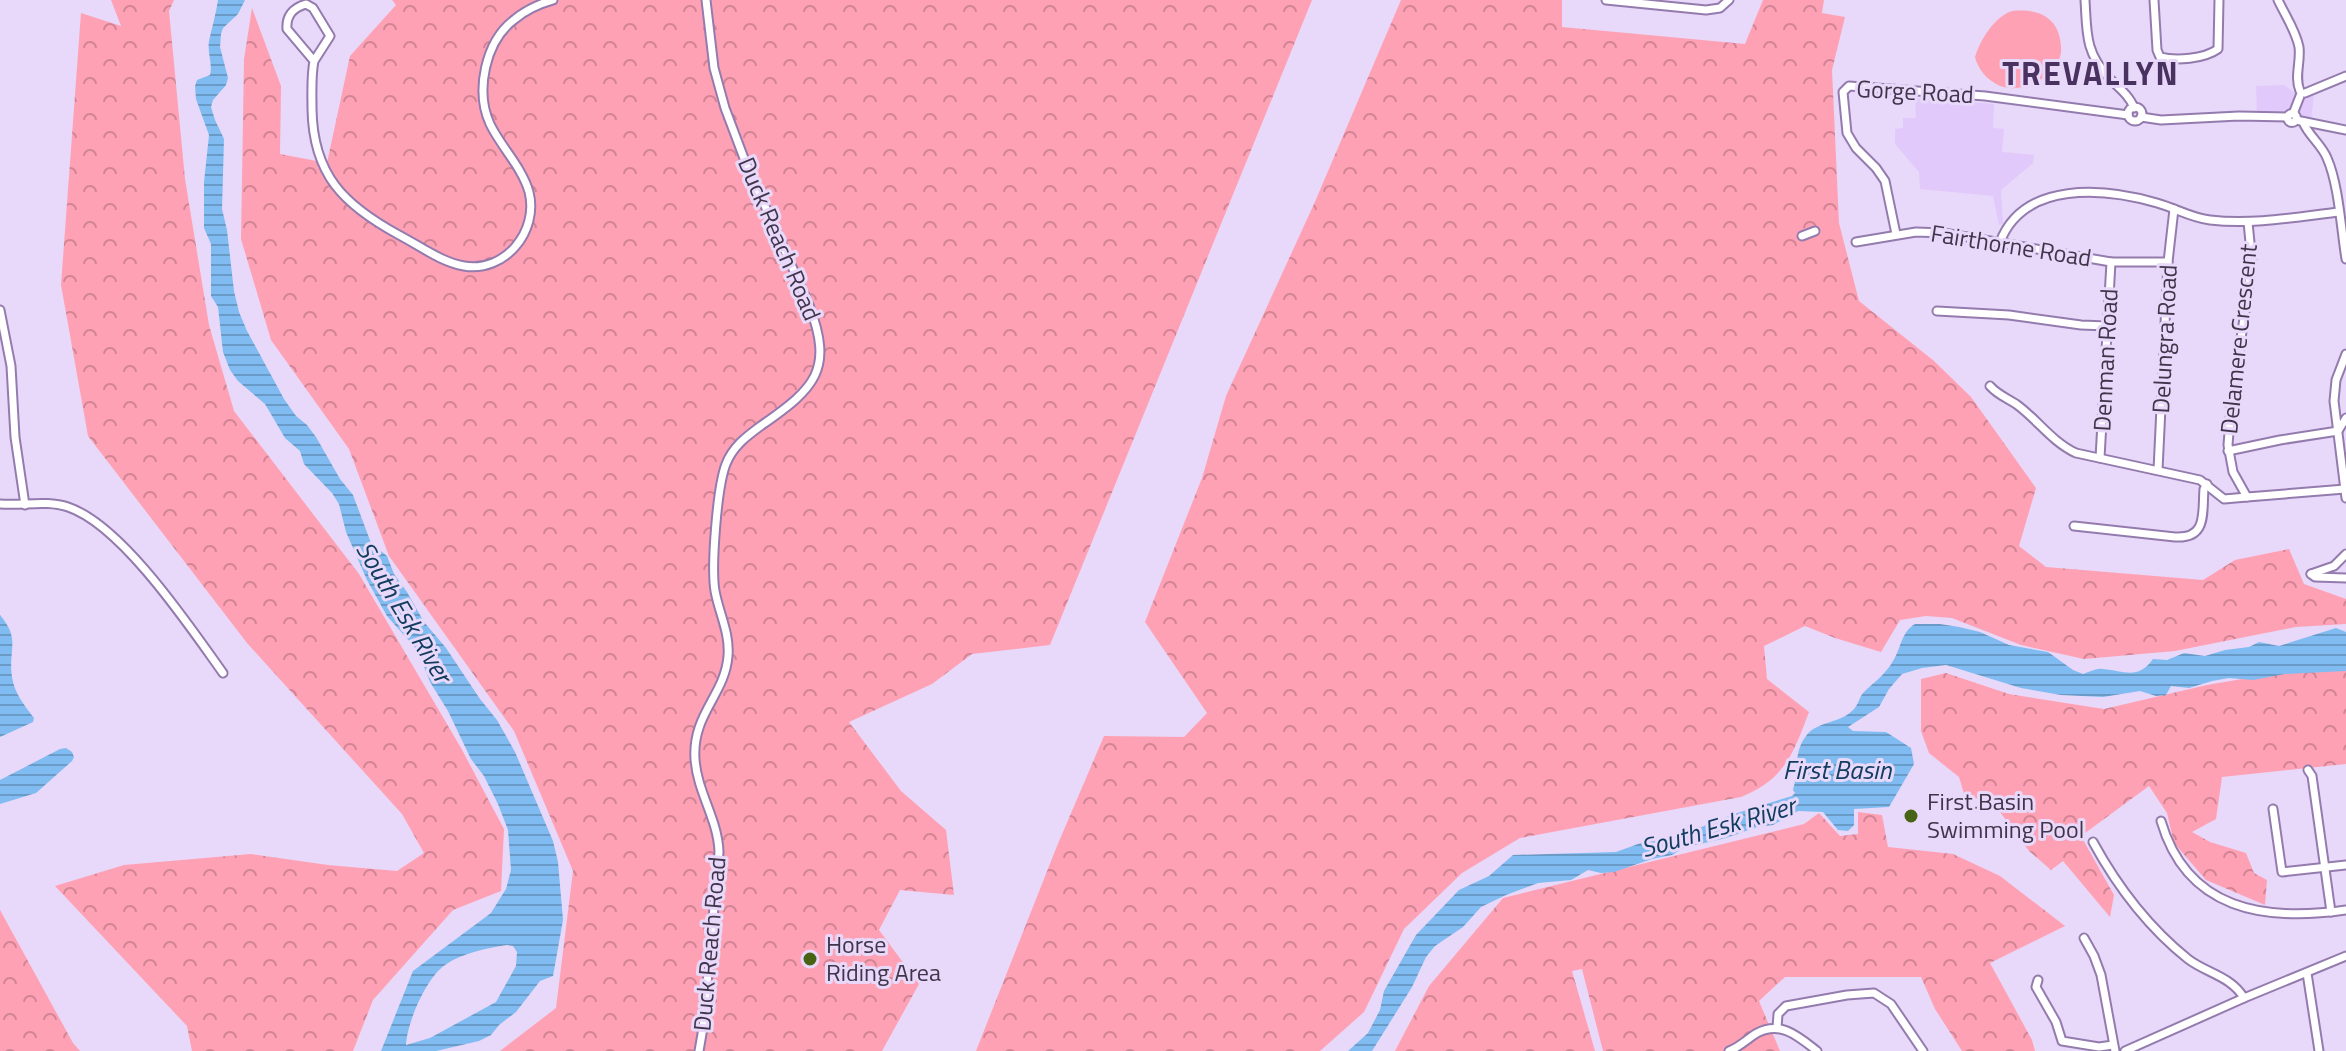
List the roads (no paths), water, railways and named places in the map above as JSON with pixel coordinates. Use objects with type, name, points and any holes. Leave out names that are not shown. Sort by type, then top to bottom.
[{"type":"street","points":[[314,61],[287,29],[290,13],[306,4],[313,8],[330,36],[314,61],[312,97],[314,138],[324,169],[335,188],[375,223],[440,258],[461,266],[482,266],[500,259],[518,244],[527,228],[531,206],[526,183],[486,115],[483,94],[486,67],[495,44],[513,20],[553,0]]},
{"type":"street","name":"Duck Reach Road","points":[[699,1051],[719,852],[717,833],[697,775],[694,745],[700,721],[722,680],[728,657],[727,633],[714,579],[723,475],[731,454],[740,442],[803,392],[817,369],[821,350],[813,316],[725,108],[714,68],[706,0]]},
{"type":"street","points":[[1606,0],[1706,10],[1720,8],[1729,0]]},
{"type":"street","points":[[2085,0],[2091,54],[2131,101],[2131,111]]},
{"type":"street","points":[[2154,0],[2157,50],[2160,57],[2167,59],[2204,56],[2218,49],[2219,0]]},
{"type":"street","points":[[2278,0],[2298,42],[2300,60],[2297,83],[2302,94],[2295,118]]},
{"type":"street","points":[[2302,94],[2346,76]]},
{"type":"street","name":"Gorge Road","points":[[1896,234],[1885,181],[1847,133],[1844,90],[1853,85],[2131,111],[2134,121],[2141,117],[2161,120],[2239,116],[2295,118]]},
{"type":"street","points":[[2295,118],[2346,130]]},
{"type":"street","points":[[2295,118],[2328,159],[2346,259]]},
{"type":"street","points":[[2000,242],[2007,228],[2029,207],[2054,195],[2086,193],[2126,197],[2202,219],[2248,222],[2339,212]]},
{"type":"street","name":"Delungra Road","points":[[2158,470],[2168,262],[2174,209]]},
{"type":"street","name":"Delamere Crescent","points":[[2247,497],[2233,472],[2228,451],[2231,407],[2252,263],[2248,222]]},
{"type":"street","points":[[1802,236],[1815,231]]},
{"type":"street","name":"Fairthorne Road","points":[[1856,242],[1896,234],[1944,233],[2111,262],[2168,262]]},
{"type":"street","name":"Denman Road","points":[[2100,458],[2111,262]]},
{"type":"street","points":[[0,310],[11,366],[15,437],[25,505]]},
{"type":"street","points":[[1937,311],[2107,326]]},
{"type":"street","points":[[2346,354],[2336,380],[2335,413],[2341,437],[2346,498]]},
{"type":"street","points":[[1990,386],[2020,407],[2069,450],[2200,480],[2224,499],[2345,489]]},
{"type":"street","points":[[2335,413],[2346,417],[2341,437]]},
{"type":"street","points":[[2228,451],[2280,440],[2341,437]]},
{"type":"street","points":[[2074,526],[2190,536],[2202,522],[2207,484]]},
{"type":"street","points":[[0,504],[70,508],[108,533],[172,601],[223,673]]},
{"type":"street","points":[[2346,554],[2335,566],[2311,574],[2315,577],[2346,578]]},
{"type":"street","points":[[2308,770],[2312,776],[2331,912]]},
{"type":"street","points":[[2273,809],[2282,872],[2346,865]]},
{"type":"street","points":[[2161,821],[2178,863],[2199,885],[2220,898],[2267,913],[2294,915],[2346,910]]},
{"type":"street","points":[[2093,842],[2143,916],[2183,955],[2199,967],[2221,976],[2244,998]]},
{"type":"street","points":[[2035,984],[2056,1022],[2060,1045],[2114,1048],[2101,975],[2084,938]]},
{"type":"street","points":[[2125,1051],[2346,956]]},
{"type":"street","points":[[2307,973],[2319,1051]]},
{"type":"street","points":[[1777,1028],[1781,1009],[1791,1004],[1874,993],[1891,1004],[1923,1051]]},
{"type":"street","points":[[1729,1051],[1759,1032],[1777,1028],[1794,1033],[1817,1051]]},
{"type":"water","name":"South Esk River","points":[[218,0],[245,0],[221,34],[220,47],[228,78],[211,107],[224,139],[222,209],[239,312],[284,399],[316,437],[353,495],[371,543],[387,556],[394,574],[424,622],[497,720],[515,752],[553,841],[558,862],[563,920],[553,976],[540,981],[516,1012],[491,1035],[479,1041],[436,1051],[381,1051],[413,971],[491,913],[506,889],[511,870],[508,830],[484,776],[471,759],[430,682],[418,651],[387,616],[367,580],[346,532],[339,504],[304,464],[300,451],[285,438],[265,404],[238,381],[223,352],[218,307],[211,296],[211,244],[204,228],[204,182],[209,135],[196,99],[195,86],[197,80],[210,75],[209,41]],"holes":[[[513,946],[517,952],[516,966],[496,1002],[430,1038],[406,1045],[419,1002],[438,971],[467,954]]]},
{"type":"water","points":[[0,615],[12,638],[13,683],[34,718],[33,722],[0,737]]},
{"type":"water","points":[[1915,624],[1959,627],[1980,632],[2009,645],[2048,652],[2083,674],[2100,669],[2136,672],[2153,659],[2167,660],[2184,653],[2205,656],[2259,642],[2279,646],[2336,628],[2346,632],[2346,671],[2285,674],[2253,680],[2229,678],[2189,688],[2171,686],[2166,695],[2156,696],[2140,691],[2103,697],[2061,695],[2021,688],[1946,665],[1902,674],[1879,707],[1848,727],[1853,731],[1886,732],[1911,748],[1914,764],[1889,807],[1854,809],[1854,825],[1848,831],[1838,830],[1823,812],[1798,811],[1773,825],[1683,848],[1672,855],[1614,872],[1588,870],[1571,880],[1538,883],[1506,895],[1481,907],[1463,927],[1435,946],[1372,1051],[1348,1051],[1368,1033],[1380,1010],[1384,991],[1416,935],[1459,890],[1489,876],[1513,855],[1616,852],[1649,840],[1679,836],[1792,796],[1795,793],[1798,756],[1806,736],[1817,727],[1854,709],[1863,693],[1890,666],[1904,636]]},
{"type":"water","points":[[66,748],[72,752],[72,761],[36,793],[0,804],[0,780]]},
{"type":"railway","points":[[1967,809],[1989,806]]},
{"type":"place","name":"First Basin Swimming Pool","points":[[1911,816]]},
{"type":"place","name":"Horse Riding Area","points":[[810,959]]},
{"type":"district","name":"TREVALLYN","points":[[2091,74]]},
{"type":"water label","name":"First Basin","points":[[1837,770]]}]
